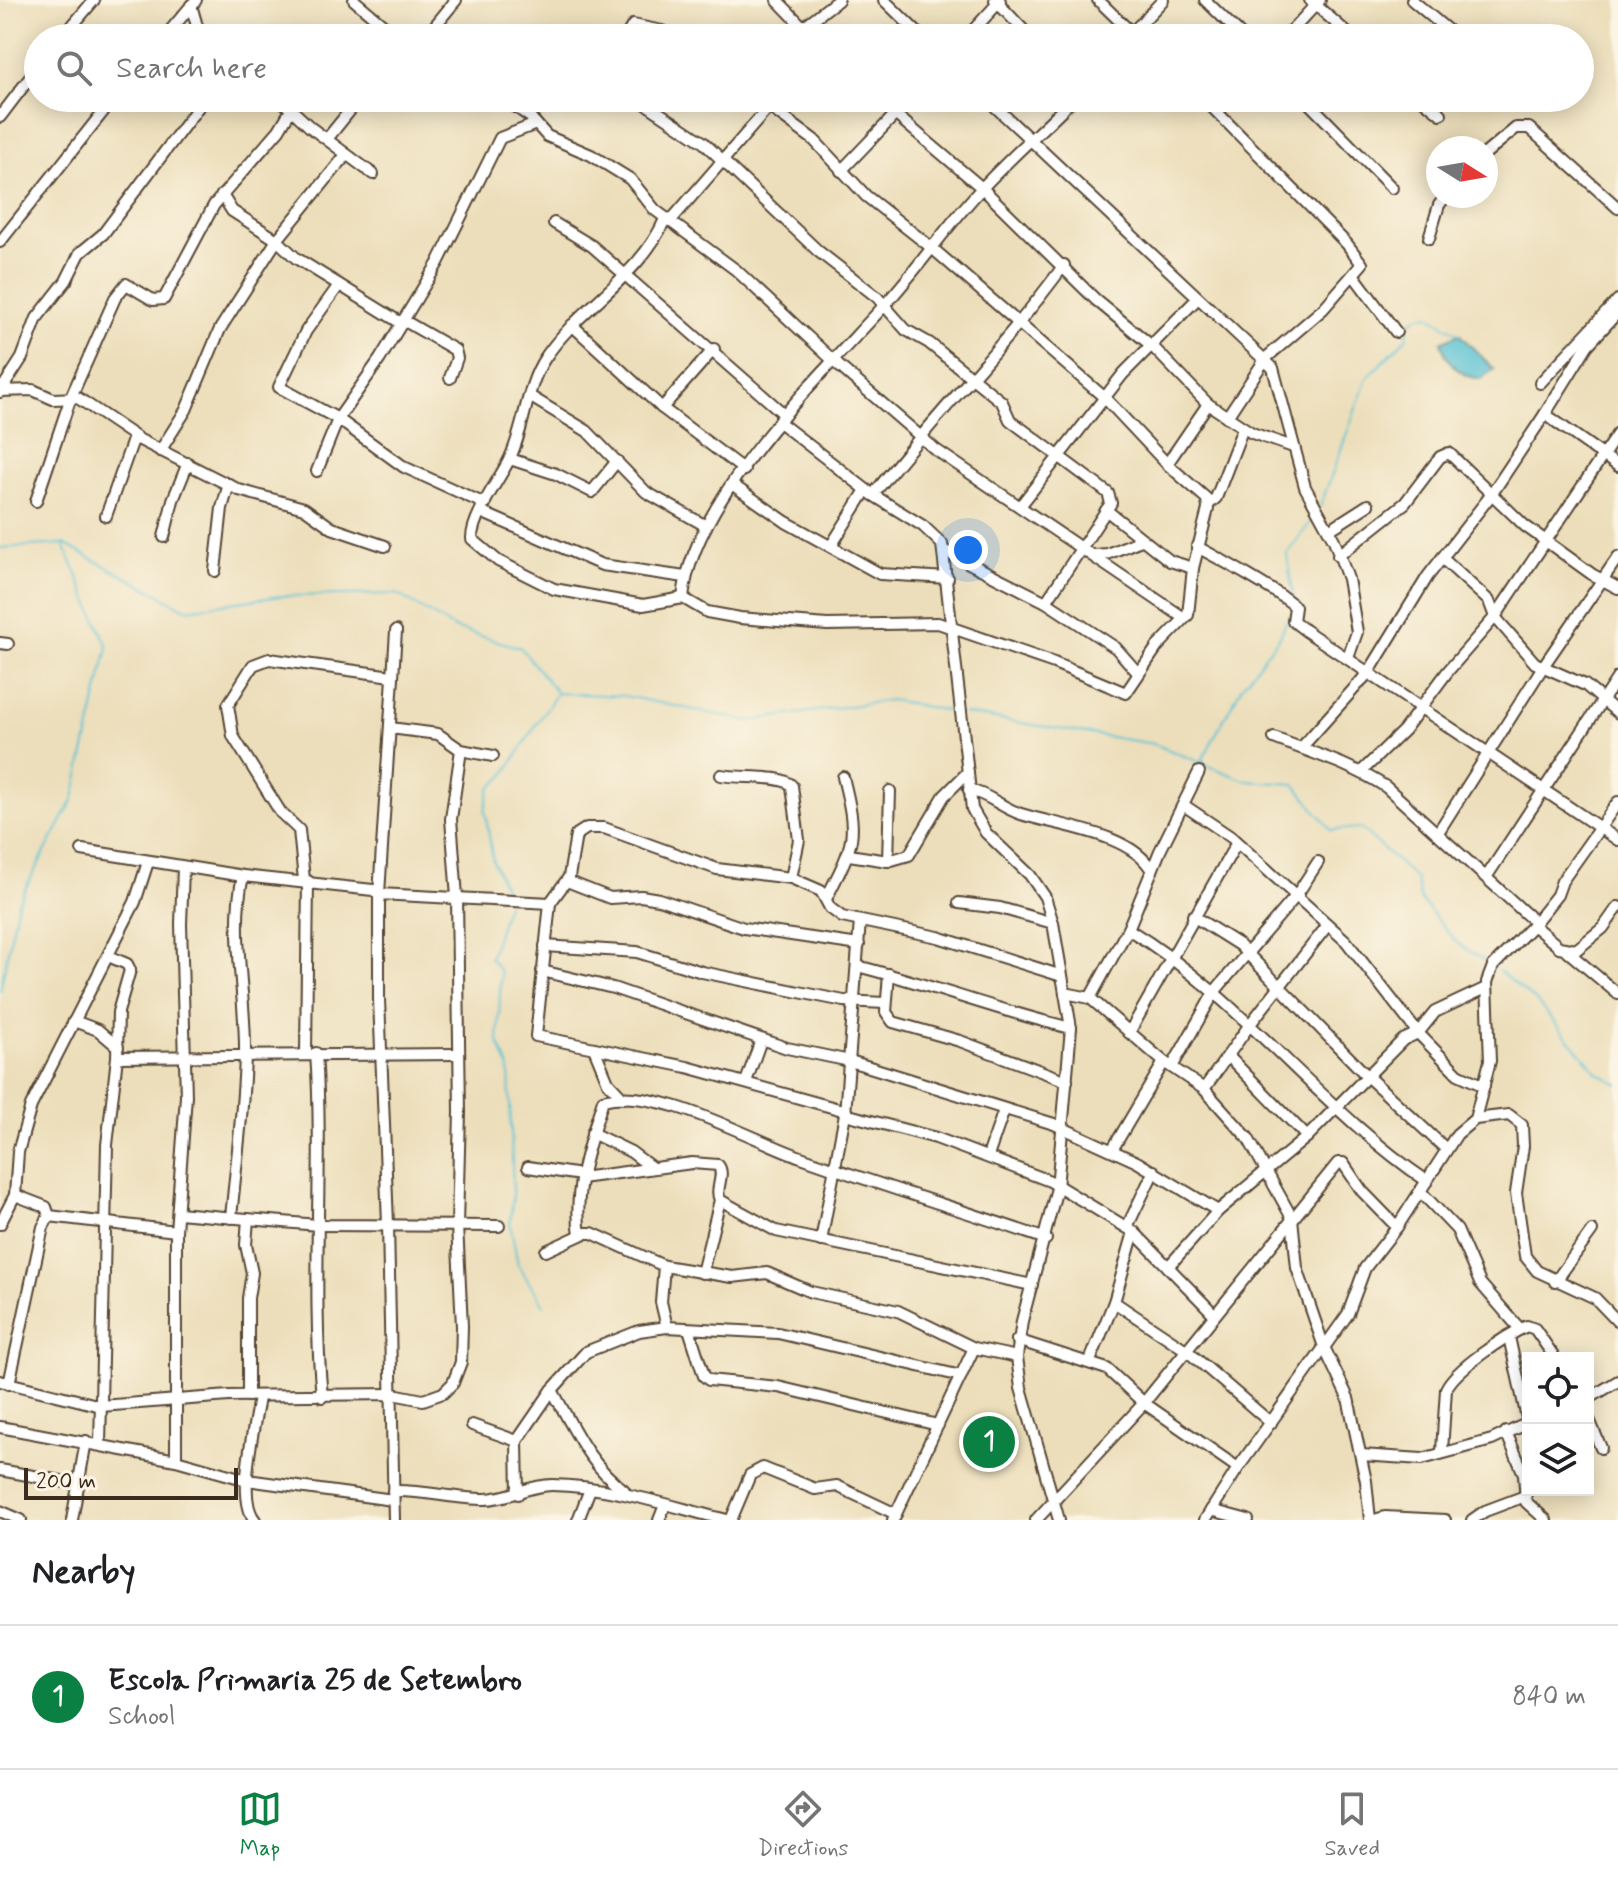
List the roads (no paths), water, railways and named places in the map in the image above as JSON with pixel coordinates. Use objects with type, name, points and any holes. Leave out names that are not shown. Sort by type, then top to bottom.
[{"type":"street","points":[[74,24],[94,0]]},
{"type":"street","points":[[354,0],[382,24]]},
{"type":"street","points":[[436,24],[456,0]]},
{"type":"street","points":[[777,0],[800,24]]},
{"type":"street","points":[[807,24],[838,0]]},
{"type":"street","points":[[884,0],[909,24]]},
{"type":"street","points":[[1098,0],[1121,24]]},
{"type":"street","points":[[1142,24],[1163,0]]},
{"type":"street","points":[[1205,0],[1230,24]]},
{"type":"street","points":[[1412,0],[1440,24]]},
{"type":"street","points":[[978,24],[998,1],[1019,24]]},
{"type":"street","points":[[1297,24],[1315,2],[1338,24]]},
{"type":"street","points":[[176,24],[194,3]]},
{"type":"street","points":[[194,3],[197,24]]},
{"type":"street","points":[[0,117],[24,85]]},
{"type":"street","points":[[0,242],[103,112]]},
{"type":"street","points":[[0,391],[22,358],[37,318],[66,281],[80,253],[103,234],[194,112]]},
{"type":"street","points":[[36,501],[71,397],[122,287],[132,284],[153,300],[164,299],[222,195],[279,130],[290,112]]},
{"type":"street","points":[[297,112],[373,174]]},
{"type":"street","points":[[327,139],[349,112]]},
{"type":"street","points":[[521,112],[547,136],[591,155],[630,179],[665,219],[736,270],[936,450],[1184,618]]},
{"type":"street","points":[[660,112],[723,161],[818,251],[877,297],[883,308],[906,330],[929,343],[1002,402],[1010,420],[1108,493],[1111,503],[1046,602]]},
{"type":"street","points":[[665,219],[673,218],[765,112]]},
{"type":"street","points":[[776,112],[814,140],[866,196],[932,248],[1105,398],[1209,504]]},
{"type":"street","points":[[892,112],[982,188],[1064,265],[1096,300],[1153,347],[1208,404],[1243,428],[1293,447]]},
{"type":"street","points":[[841,171],[899,112]]},
{"type":"street","points":[[1001,112],[1266,358],[1276,375],[1305,487],[1329,530],[1348,579],[1357,625],[1348,658]]},
{"type":"street","points":[[683,598],[685,577],[706,526],[782,418],[832,358],[883,308],[982,188],[1060,112]]},
{"type":"street","points":[[1219,112],[1362,264],[1355,277],[1323,309],[1266,358],[1227,417]]},
{"type":"street","points":[[1318,112],[1392,188]]},
{"type":"street","points":[[317,471],[338,419],[380,359],[438,263],[500,138],[536,124]]},
{"type":"street","points":[[1498,143],[1516,128],[1529,128],[1618,208]]},
{"type":"street","points":[[160,451],[186,410],[212,344],[277,240],[346,155]]},
{"type":"street","points":[[222,195],[232,211],[277,240],[289,253],[402,322],[455,350],[457,358],[450,378]]},
{"type":"street","points":[[1429,238],[1438,208]]},
{"type":"street","points":[[665,219],[656,238],[572,325],[540,366],[510,459],[471,534],[475,543],[498,561],[544,586],[643,605],[666,604],[683,598],[707,612],[740,618],[827,625],[938,623],[1054,663],[1126,693],[1138,673],[1189,611],[1193,568],[1209,504],[1216,498],[1243,428]]},
{"type":"street","points":[[554,223],[584,239],[660,309],[714,349],[782,418],[870,492],[935,535],[945,551],[969,790],[978,821],[1038,887],[1053,923],[1071,1028],[1057,1188],[1017,1340],[1021,1388],[1059,1520]]},
{"type":"street","points":[[831,546],[870,492],[1019,323],[1064,265]]},
{"type":"street","points":[[1355,277],[1396,332]]},
{"type":"street","points":[[339,285],[312,321],[279,382],[284,390],[338,419],[404,467],[602,565],[685,577]]},
{"type":"street","points":[[1021,505],[1123,374],[1198,298]]},
{"type":"street","points":[[1540,383],[1618,300]]},
{"type":"street","points":[[1301,748],[1369,672],[1442,558],[1491,495],[1587,346],[1618,312]]},
{"type":"street","points":[[572,325],[662,408],[744,470]]},
{"type":"street","points":[[662,408],[714,349]]},
{"type":"street","points":[[0,391],[33,390],[53,399],[71,397],[87,402],[134,437],[239,490],[304,508],[332,528],[385,546]]},
{"type":"street","points":[[531,397],[587,431],[646,492],[706,526]]},
{"type":"street","points":[[1167,464],[1208,404]]},
{"type":"street","points":[[1545,414],[1618,466]]},
{"type":"street","points":[[1362,771],[1422,707],[1448,671],[1495,617],[1618,433]]},
{"type":"street","points":[[106,516],[134,437]]},
{"type":"street","points":[[1338,556],[1405,503],[1443,454],[1455,457],[1491,495],[1545,539],[1600,579],[1618,588]]},
{"type":"street","points":[[510,459],[556,474],[592,492],[617,461]]},
{"type":"street","points":[[164,537],[173,500],[188,463]]},
{"type":"street","points":[[215,571],[222,508],[229,484]]},
{"type":"street","points":[[733,485],[786,522],[880,574],[948,578]]},
{"type":"street","points":[[1329,530],[1368,505]]},
{"type":"street","points":[[1106,510],[1170,561],[1193,568]]},
{"type":"street","points":[[1094,555],[1107,554],[1141,540]]},
{"type":"street","points":[[1197,547],[1271,593],[1288,599],[1295,607],[1293,621],[1618,840]]},
{"type":"street","points":[[945,551],[1046,602],[1116,648],[1138,673]]},
{"type":"street","points":[[1437,834],[1600,579],[1618,557]]},
{"type":"street","points":[[1442,558],[1489,601],[1495,617],[1535,663],[1585,685],[1618,713]]},
{"type":"street","points":[[394,1520],[379,894],[396,631]]},
{"type":"street","points":[[322,1397],[306,880],[299,830],[281,813],[233,736],[228,705],[253,665],[269,659],[392,676]]},
{"type":"street","points":[[1487,876],[1618,677]]},
{"type":"street","points":[[390,728],[438,734],[461,750],[493,756]]},
{"type":"street","points":[[1274,738],[1362,771],[1386,787],[1487,876],[1516,908],[1616,990]]},
{"type":"street","points":[[15,1195],[46,1207],[49,1216],[43,1227],[5,1383],[101,1406],[254,1397],[393,1394],[433,1398],[443,1393],[459,1372],[462,1326],[457,1225],[457,897],[452,807],[461,750]]},
{"type":"street","points":[[849,855],[888,861],[909,855],[944,796],[968,772]]},
{"type":"street","points":[[1090,998],[1128,929],[1199,772]]},
{"type":"street","points":[[721,775],[744,780],[780,778],[792,786],[799,840],[791,878]]},
{"type":"street","points":[[827,897],[849,855],[855,829],[843,777]]},
{"type":"street","points":[[969,790],[987,794],[1021,814],[1113,841],[1143,858],[1152,871]]},
{"type":"street","points":[[888,861],[890,791]]},
{"type":"street","points":[[1248,1520],[1208,1515],[1356,1300],[1365,1268],[1397,1227],[1446,1149],[1475,1119],[1491,1051],[1486,988],[1493,966],[1534,923],[1618,802]]},
{"type":"street","points":[[1185,806],[1236,844],[1352,948],[1418,1033],[1458,1074],[1484,1086]]},
{"type":"street","points":[[1062,976],[938,937],[835,914],[827,897],[791,878],[730,872],[595,827],[576,835],[567,881],[550,903],[536,1036],[746,1082],[988,1156],[1050,1181],[1057,1188],[1098,1207],[1131,1229],[1214,1314]]},
{"type":"street","points":[[1129,1033],[1236,844]]},
{"type":"street","points":[[82,850],[243,876],[306,880],[373,890],[379,894],[550,903]]},
{"type":"street","points":[[0,1224],[15,1195],[18,1152],[25,1122],[135,902],[148,862]]},
{"type":"street","points":[[1112,1150],[1215,991],[1296,896],[1318,862]]},
{"type":"street","points":[[176,1460],[176,1231],[186,1096],[181,924],[183,867]]},
{"type":"street","points":[[231,1218],[245,1054],[243,971],[236,911],[243,876]]},
{"type":"street","points":[[567,881],[610,898],[659,899],[744,928],[859,945]]},
{"type":"street","points":[[959,903],[1000,908],[1053,923]]},
{"type":"street","points":[[1567,951],[1589,942],[1618,907]]},
{"type":"street","points":[[1193,916],[1232,938],[1368,1077],[1446,1149]]},
{"type":"street","points":[[821,1241],[846,1112],[860,921]]},
{"type":"street","points":[[1204,1089],[1327,926]]},
{"type":"street","points":[[1128,929],[1172,955],[1215,991],[1379,1148],[1427,1181]]},
{"type":"street","points":[[1587,965],[1589,942]]},
{"type":"street","points":[[545,946],[637,952],[702,972],[885,1003]]},
{"type":"street","points":[[100,1444],[107,1145],[118,1052],[118,1012],[130,966],[108,956]]},
{"type":"street","points":[[857,966],[1009,1014],[1071,1028]]},
{"type":"street","points":[[542,971],[613,988],[761,1040],[850,1061],[1063,1129],[1154,1171],[1218,1211]]},
{"type":"street","points":[[889,974],[885,1003],[886,1012],[893,1022],[960,1041],[1067,1081]]},
{"type":"street","points":[[1168,1267],[1218,1211],[1307,1137],[1403,1040],[1418,1033],[1435,1012],[1486,988]]},
{"type":"street","points":[[1065,993],[1090,998],[1129,1033],[1204,1089],[1239,1124],[1292,1218],[1297,1268],[1324,1347],[1344,1386],[1361,1455],[1372,1520],[1385,1517],[1445,1520]]},
{"type":"street","points":[[74,1021],[98,1030],[118,1052],[458,1054]]},
{"type":"street","points":[[746,1082],[761,1040]]},
{"type":"street","points":[[594,1048],[608,1082],[623,1098]]},
{"type":"street","points":[[1228,1056],[1307,1137]]},
{"type":"street","points":[[580,1235],[577,1197],[592,1133],[603,1100],[623,1098],[679,1108],[800,1157],[1046,1239]]},
{"type":"street","points":[[988,1156],[1004,1110]]},
{"type":"street","points":[[1475,1119],[1509,1115],[1522,1125],[1523,1146],[1516,1193],[1523,1250],[1530,1265],[1555,1282],[1595,1298],[1618,1322]]},
{"type":"street","points":[[592,1133],[631,1152],[651,1167]]},
{"type":"street","points":[[1036,1520],[1051,1500],[1144,1403],[1340,1161],[1362,1191],[1397,1227]]},
{"type":"street","points":[[528,1167],[581,1176],[651,1167],[718,1165],[721,1167],[717,1193],[720,1200],[766,1227],[1032,1285]]},
{"type":"street","points":[[1090,1361],[1114,1302],[1131,1229],[1154,1171]]},
{"type":"street","points":[[1420,1191],[1457,1230],[1480,1283],[1520,1329]]},
{"type":"street","points":[[702,1273],[720,1200]]},
{"type":"street","points":[[178,1213],[318,1225],[499,1226]]},
{"type":"street","points":[[49,1216],[104,1225],[176,1231]]},
{"type":"street","points":[[248,1219],[246,1245],[252,1273],[248,1298],[254,1397],[247,1480],[248,1507],[255,1520]]},
{"type":"street","points":[[1555,1282],[1592,1231]]},
{"type":"street","points":[[546,1251],[580,1235],[592,1233],[664,1266],[732,1277],[775,1275],[811,1292],[907,1314],[974,1348],[1017,1357]]},
{"type":"street","points":[[664,1266],[661,1302],[667,1327]]},
{"type":"street","points":[[1114,1302],[1186,1350],[1271,1423]]},
{"type":"street","points":[[1442,1451],[1449,1382],[1520,1329],[1531,1326],[1550,1352]]},
{"type":"street","points":[[518,1494],[517,1441],[531,1427],[552,1390],[586,1352],[639,1331],[667,1327],[778,1333],[961,1376]]},
{"type":"street","points":[[689,1329],[709,1380],[778,1387],[938,1425]]},
{"type":"street","points":[[1509,1337],[1522,1396]]},
{"type":"street","points":[[1017,1340],[1090,1361],[1117,1376],[1144,1403],[1238,1468]]},
{"type":"street","points":[[0,1427],[176,1460],[247,1480],[393,1495],[418,1490],[485,1499],[549,1485],[628,1493],[729,1520],[750,1475],[763,1468],[815,1489],[837,1486],[894,1517],[974,1348]]},
{"type":"street","points":[[1594,1395],[1618,1381]]},
{"type":"street","points":[[552,1390],[573,1434],[594,1463],[628,1493]]},
{"type":"street","points":[[1361,1455],[1422,1459],[1442,1451],[1492,1440],[1526,1424]]},
{"type":"street","points":[[1591,1424],[1601,1448]]},
{"type":"street","points":[[472,1425],[517,1441]]},
{"type":"street","points":[[1506,1432],[1522,1469]]},
{"type":"street","points":[[85,1520],[73,1518],[86,1441]]},
{"type":"street","points":[[0,1470],[77,1484]]},
{"type":"street","points":[[578,1520],[590,1489]]},
{"type":"street","points":[[1472,1520],[1485,1511],[1525,1496],[1528,1506],[1546,1520]]},
{"type":"street","points":[[659,1520],[665,1505]]},
{"type":"street","points":[[0,1511],[21,1520]]},
{"type":"water","points":[[1459,334],[1494,369],[1480,379],[1460,371],[1446,355],[1441,342]]},
{"type":"waterway","points":[[1320,507],[1367,378],[1407,337],[1408,325],[1417,317],[1428,315],[1459,334]]},
{"type":"waterway","points":[[1294,600],[1287,554],[1315,516]]},
{"type":"waterway","points":[[0,548],[64,544],[186,609],[281,596],[397,594],[454,628],[521,648],[557,693],[625,696],[748,721],[891,700],[958,713]]},
{"type":"waterway","points":[[0,991],[18,902],[74,798],[108,647],[64,545]]},
{"type":"waterway","points":[[1201,762],[1242,686],[1280,636],[1288,617]]},
{"type":"waterway","points":[[508,897],[493,861],[485,810],[490,788],[503,777],[556,694]]},
{"type":"waterway","points":[[964,714],[1154,744],[1247,781],[1295,784],[1331,830],[1361,828],[1416,879],[1420,899],[1457,943],[1489,964]]},
{"type":"waterway","points":[[507,904],[490,958],[501,972],[498,1042],[509,1067],[513,1194],[510,1223],[518,1265],[544,1305]]},
{"type":"waterway","points":[[1498,970],[1536,1001],[1598,1073],[1618,1084]]},
{"type":"place","name":"Escola Primaria 25 de Setembro","points":[[989,1442]]}]
